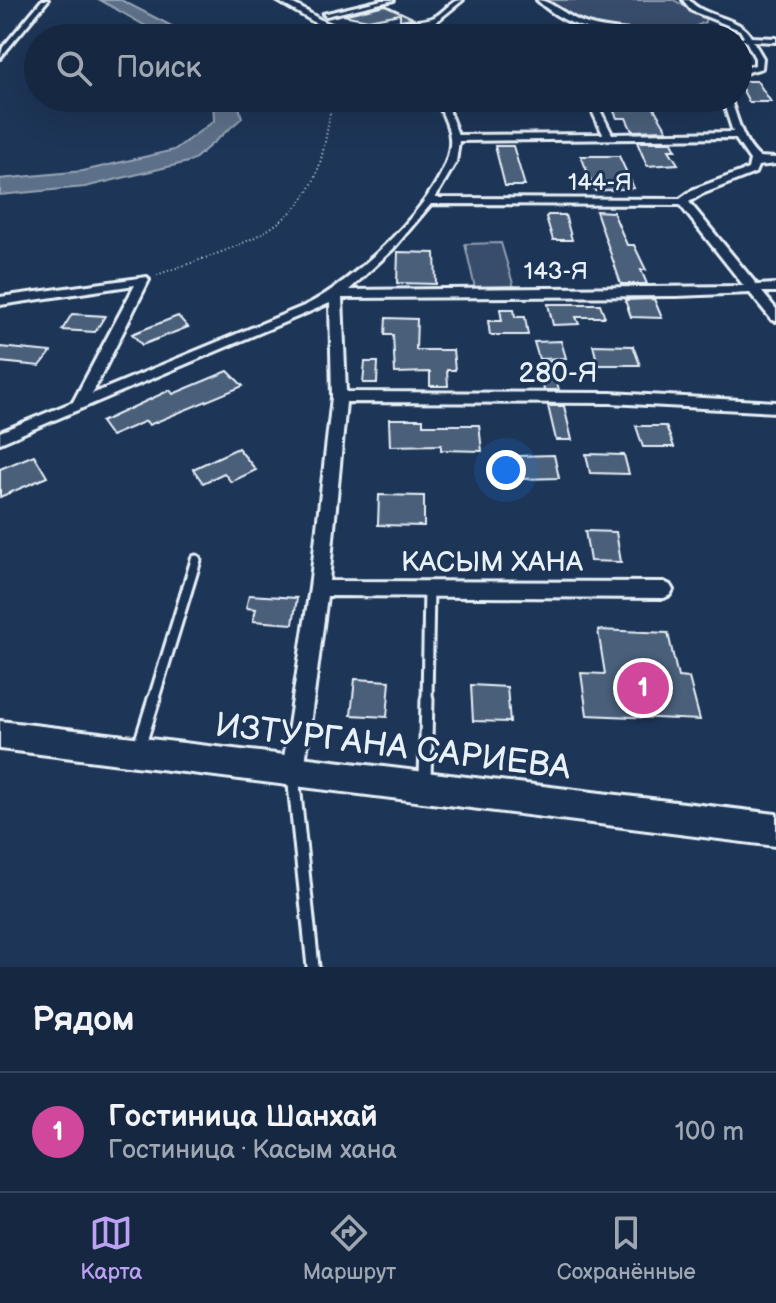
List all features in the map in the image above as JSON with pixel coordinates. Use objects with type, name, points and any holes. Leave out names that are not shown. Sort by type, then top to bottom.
[{"type":"street","points":[[0,56],[14,28],[29,22],[45,0]]},
{"type":"street","points":[[279,0],[321,24]]},
{"type":"street","points":[[326,14],[388,0]]},
{"type":"street","points":[[398,24],[434,20],[460,0]]},
{"type":"street","points":[[540,0],[560,15],[581,24]]},
{"type":"street","points":[[686,0],[694,10],[730,24]]},
{"type":"street","points":[[433,24],[434,20]]},
{"type":"street","points":[[752,40],[776,40]]},
{"type":"street","points":[[752,45],[759,58],[759,66],[752,68]]},
{"type":"street","points":[[0,438],[299,313],[336,294],[374,263],[428,201],[452,163],[454,138],[445,112]]},
{"type":"street","points":[[597,112],[609,136]]},
{"type":"street","points":[[729,112],[735,135],[755,160],[776,172]]},
{"type":"street","name":"144-Я","points":[[454,138],[735,135]]},
{"type":"street","points":[[755,160],[776,161]]},
{"type":"street","name":"144-Я","points":[[428,201],[683,202],[698,191],[737,180],[752,171],[755,160]]},
{"type":"street","points":[[683,202],[756,288],[776,317]]},
{"type":"street","points":[[0,301],[143,280]]},
{"type":"street","points":[[79,405],[143,280]]},
{"type":"street","name":"143-Я","points":[[336,294],[677,292],[776,288]]},
{"type":"street","points":[[293,771],[319,588],[339,397],[336,294]]},
{"type":"street","name":"280-Я","points":[[339,397],[610,398],[776,407]]},
{"type":"street","name":"КАСЫМ ХАНА","points":[[319,588],[664,590]]},
{"type":"street","name":"ИЗТУРГАНА САРИЕВА","points":[[0,735],[776,830]]},
{"type":"lane","points":[[138,752],[196,560]]},
{"type":"lane","points":[[425,787],[429,588]]},
{"type":"lane","points":[[293,771],[313,967]]},
{"type":"path","points":[[143,280],[255,238],[289,213],[310,188],[330,112]]},
{"type":"shaded area","points":[[100,0],[121,0],[168,24],[142,24]]},
{"type":"shaded area","points":[[548,0],[674,0],[705,19],[705,22],[595,24]]},
{"type":"shaded area","points":[[214,112],[240,112],[242,118],[192,161],[85,187],[0,195],[0,179],[83,171],[174,150],[214,121]]},
{"type":"shaded area","points":[[501,243],[514,287],[475,288],[465,244]]},
{"type":"building","points":[[385,5],[413,18],[400,20],[400,14],[368,20],[343,15]]},
{"type":"building","points":[[752,81],[757,81],[771,102],[752,102]]},
{"type":"building","points":[[614,112],[656,112],[667,130],[632,131],[626,118],[617,118]]},
{"type":"building","points":[[637,142],[672,142],[676,150],[669,150],[678,164],[647,166]]},
{"type":"building","points":[[495,146],[513,146],[525,186],[505,186]]},
{"type":"building","points":[[581,156],[619,156],[634,188],[595,191]]},
{"type":"building","points":[[596,211],[613,212],[627,245],[634,245],[646,270],[641,270],[647,284],[621,284]]},
{"type":"building","points":[[548,215],[565,215],[572,240],[553,240]]},
{"type":"building","points":[[398,252],[435,253],[436,284],[397,283]]},
{"type":"building","points":[[654,299],[662,318],[631,317],[625,300]]},
{"type":"building","points":[[548,304],[600,304],[605,317],[576,317],[579,324],[553,325]]},
{"type":"building","points":[[500,309],[514,309],[515,317],[525,317],[528,335],[490,335],[488,321],[502,321]]},
{"type":"building","points":[[72,314],[105,316],[95,332],[62,330]]},
{"type":"building","points":[[178,316],[188,327],[142,345],[132,334]]},
{"type":"building","points":[[386,318],[417,319],[416,350],[453,350],[455,370],[447,370],[448,386],[430,386],[430,372],[395,373],[393,335],[385,335]]},
{"type":"building","points":[[561,341],[566,358],[539,359],[534,342]]},
{"type":"building","points":[[593,345],[633,346],[640,365],[598,365]]},
{"type":"building","points":[[0,347],[51,352],[40,366],[0,362]]},
{"type":"building","points":[[551,361],[559,390],[544,390],[538,362]]},
{"type":"building","points":[[365,362],[378,362],[377,383],[363,383]]},
{"type":"building","points":[[228,371],[243,386],[149,425],[146,421],[111,436],[101,422],[170,390],[173,394]]},
{"type":"building","points":[[548,406],[564,406],[572,440],[556,440]]},
{"type":"building","points":[[389,419],[423,419],[423,425],[479,425],[482,451],[441,450],[441,445],[390,446]]},
{"type":"building","points":[[636,426],[666,426],[674,447],[643,447]]},
{"type":"building","points":[[238,448],[256,470],[231,482],[224,473],[203,483],[193,469]]},
{"type":"building","points":[[586,454],[624,455],[629,474],[590,473]]},
{"type":"building","points":[[34,455],[47,477],[0,497],[0,469]]},
{"type":"building","points":[[554,455],[559,478],[522,479],[518,456]]},
{"type":"building","points":[[379,495],[424,496],[424,526],[378,525]]},
{"type":"building","points":[[585,531],[616,532],[621,562],[590,561]]},
{"type":"building","points":[[249,595],[297,598],[293,624],[253,621],[256,609],[246,608]]},
{"type":"building","points":[[598,630],[668,633],[678,677],[689,678],[700,720],[587,715],[581,673],[605,674]]},
{"type":"building","points":[[355,679],[390,681],[387,717],[351,715]]},
{"type":"building","points":[[471,685],[507,687],[510,722],[473,721]]},
{"type":"place","name":"Гостиница Шанхай","points":[[643,688]]}]
